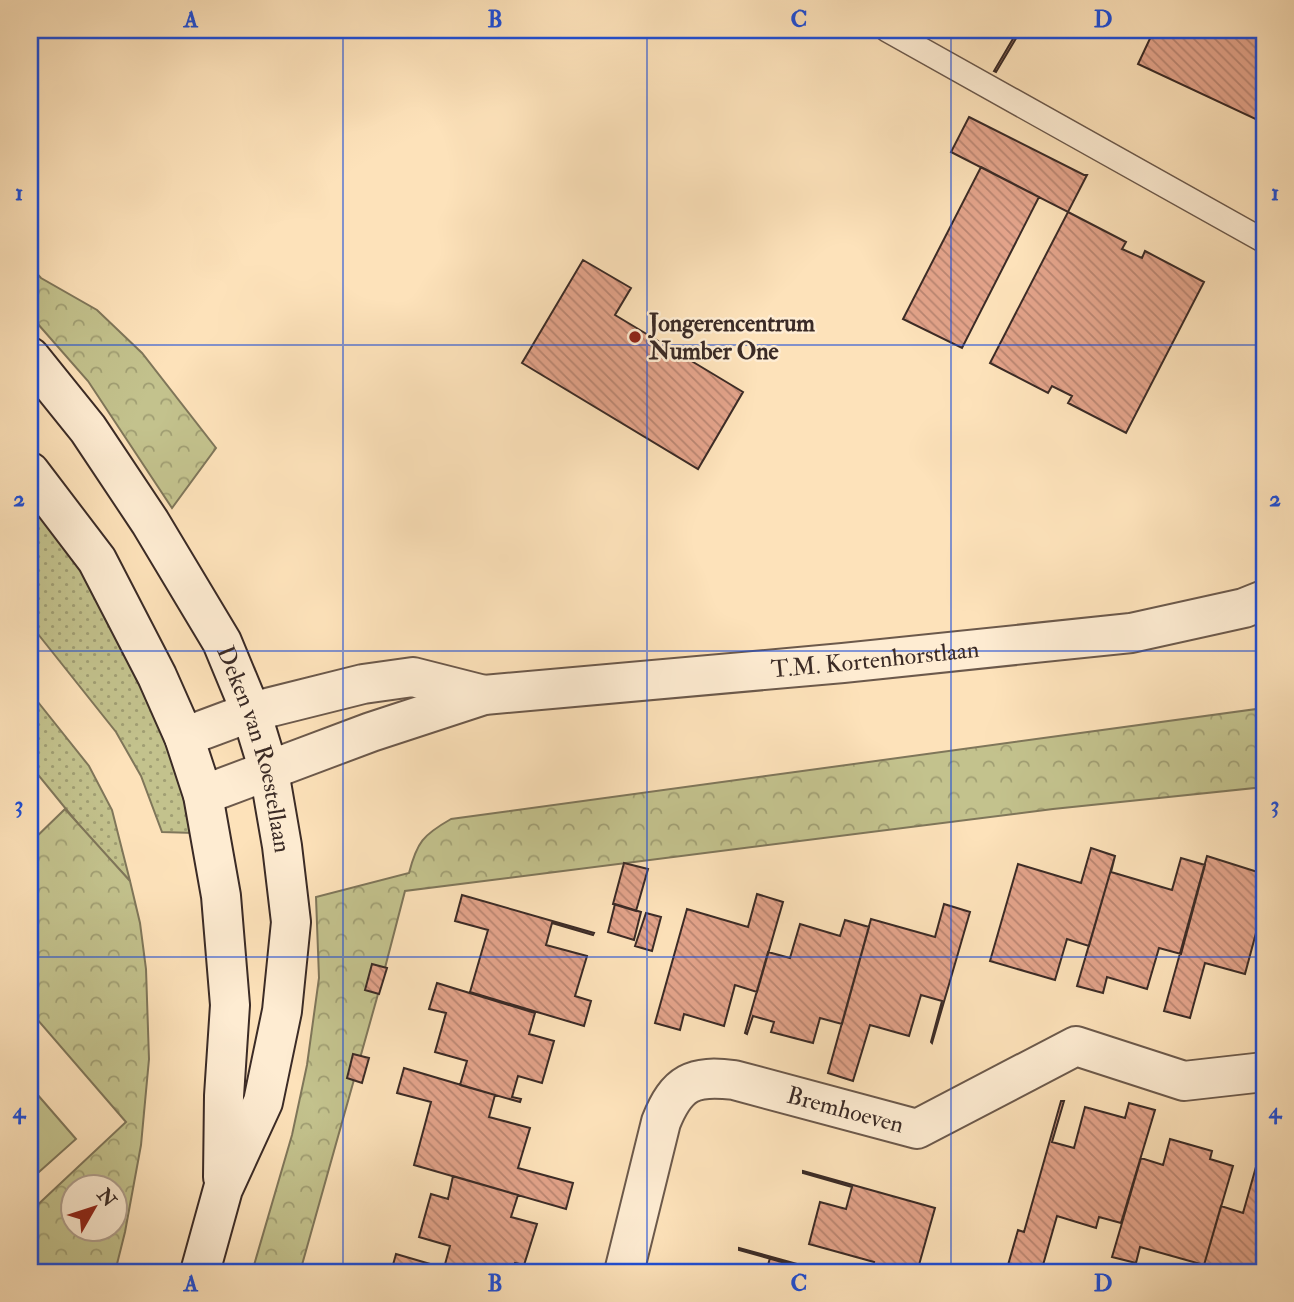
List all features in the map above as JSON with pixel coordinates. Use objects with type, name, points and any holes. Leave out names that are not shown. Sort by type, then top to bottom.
[{"type":"street","name":"Deken van Roestellaan","points":[[30,357],[88,429],[150,522],[222,642],[251,712],[269,771],[291,922],[283,998],[264,1102],[223,1189],[200,1272]]},
{"type":"street","name":"Deken van Roestellaan","points":[[30,472],[97,561],[157,676],[184,737],[203,795],[221,896],[230,1005],[224,1096],[223,1189]]},
{"type":"street","name":"T.M. Kortenhorstlaan","points":[[203,795],[371,732],[484,695],[843,663],[1131,633],[1244,608],[1264,600]]},
{"type":"street","name":"T.M. Kortenhorstlaan","points":[[184,737],[251,712],[363,684],[413,677],[484,695]]},
{"type":"street","name":"Bremhoeven","points":[[624,1272],[661,1122],[669,1103],[686,1084],[708,1077],[734,1080],[917,1129],[1076,1046],[1184,1081],[1264,1072]]},
{"type":"lane","points":[[887,30],[1264,241]]},
{"type":"green space","points":[[30,266],[41,278],[97,310],[142,353],[216,448],[172,508],[88,381],[30,315]]},
{"type":"green space","points":[[30,497],[86,571],[141,670],[181,776],[194,833],[162,832],[141,776],[116,732],[30,624]]},
{"type":"green space","points":[[30,692],[89,766],[112,810],[130,881],[88,836],[30,765]]},
{"type":"green space","points":[[1264,708],[1264,787],[1053,809],[405,891],[300,1272],[252,1272],[292,1135],[307,1065],[319,978],[316,897],[409,873],[422,840],[451,819]]},
{"type":"green space","points":[[65,809],[130,881],[140,923],[146,969],[149,1059],[141,1145],[130,1205],[130,1172],[73,1172],[126,1122],[30,1011],[30,843]]},
{"type":"green space","points":[[30,1086],[76,1139],[30,1180]]},
{"type":"green space","points":[[60,1184],[60,1242],[122,1242],[115,1272],[30,1272],[30,1212]]},
{"type":"building","points":[[1002,30],[1021,30],[996,72],[994,71],[1014,37]]},
{"type":"building","points":[[1154,30],[1264,30],[1264,123],[1138,64]]},
{"type":"building","points":[[969,117],[1087,175],[1068,212],[951,152]]},
{"type":"building","points":[[981,167],[1039,197],[962,348],[903,319]]},
{"type":"building","points":[[1068,212],[1126,242],[1122,249],[1142,258],[1145,251],[1204,282],[1126,433],[1068,403],[1072,396],[1052,386],[1048,393],[990,363]]},
{"type":"building","points":[[583,260],[631,288],[615,315],[743,392],[698,469],[522,363]]},
{"type":"building","points":[[1091,848],[1115,856],[1089,946],[1067,939],[1055,980],[990,961],[1018,864],[1081,883]]},
{"type":"building","points":[[1115,856],[1111,872],[1172,890],[1181,858],[1205,865],[1181,954],[1159,948],[1147,989],[1107,977],[1103,993],[1077,986]]},
{"type":"building","points":[[1207,856],[1264,874],[1264,935],[1256,933],[1245,974],[1205,963],[1190,1018],[1164,1011]]},
{"type":"building","points":[[624,863],[648,869],[636,911],[613,904]]},
{"type":"building","points":[[757,894],[783,902],[757,992],[735,985],[724,1026],[684,1014],[680,1030],[655,1023],[687,909],[748,927]]},
{"type":"building","points":[[462,895],[594,933],[593,935],[552,923],[546,945],[587,956],[575,996],[591,1001],[584,1026],[470,992],[488,930],[455,921]]},
{"type":"building","points":[[615,904],[641,912],[634,940],[608,932]]},
{"type":"building","points":[[944,904],[970,912],[932,1043],[942,1001],[921,995],[909,1036],[870,1025],[853,1081],[828,1073],[871,919],[935,937]]},
{"type":"building","points":[[646,913],[661,917],[652,951],[635,946]]},
{"type":"building","points":[[845,920],[869,927],[842,1024],[820,1018],[813,1043],[771,1032],[774,1022],[753,1016],[747,1034],[745,1033],[768,952],[790,958],[800,924],[840,936]]},
{"type":"building","points":[[372,964],[387,968],[379,994],[365,990]]},
{"type":"building","points":[[437,983],[535,1013],[529,1034],[554,1041],[542,1083],[518,1076],[512,1097],[521,1099],[520,1102],[460,1085],[467,1061],[435,1052],[446,1013],[429,1009]]},
{"type":"building","points":[[353,1054],[369,1058],[362,1083],[347,1078]]},
{"type":"building","points":[[404,1068],[495,1095],[489,1117],[530,1128],[518,1168],[573,1183],[566,1209],[414,1165],[431,1102],[397,1093]]},
{"type":"building","points":[[1061,1101],[1064,1101],[1052,1142],[1074,1148],[1085,1107],[1125,1118],[1129,1103],[1155,1110],[1121,1223],[1099,1217],[1096,1228],[1057,1216],[1041,1272],[1006,1272],[1018,1230],[1024,1232]]},
{"type":"building","points":[[1170,1139],[1212,1151],[1210,1159],[1233,1166],[1204,1265],[1140,1247],[1136,1263],[1112,1257],[1141,1158],[1163,1165]]},
{"type":"building","points":[[1263,1142],[1264,1272],[1202,1272],[1221,1206],[1243,1213]]},
{"type":"building","points":[[803,1171],[935,1208],[917,1272],[871,1272],[874,1262],[809,1244],[820,1202],[846,1209],[852,1187]]},
{"type":"building","points":[[453,1176],[518,1195],[511,1217],[537,1224],[524,1265],[515,1263],[512,1272],[460,1272],[444,1268],[450,1246],[419,1237],[431,1194],[448,1199]]},
{"type":"building","points":[[739,1248],[826,1272],[817,1272]]},
{"type":"building","points":[[396,1254],[444,1268],[460,1272],[391,1272]]},
{"type":"building","points":[[770,1258],[817,1272],[766,1272]]},
{"type":"place","name":"Jongerencentrum Number One","points":[[635,337]]}]
